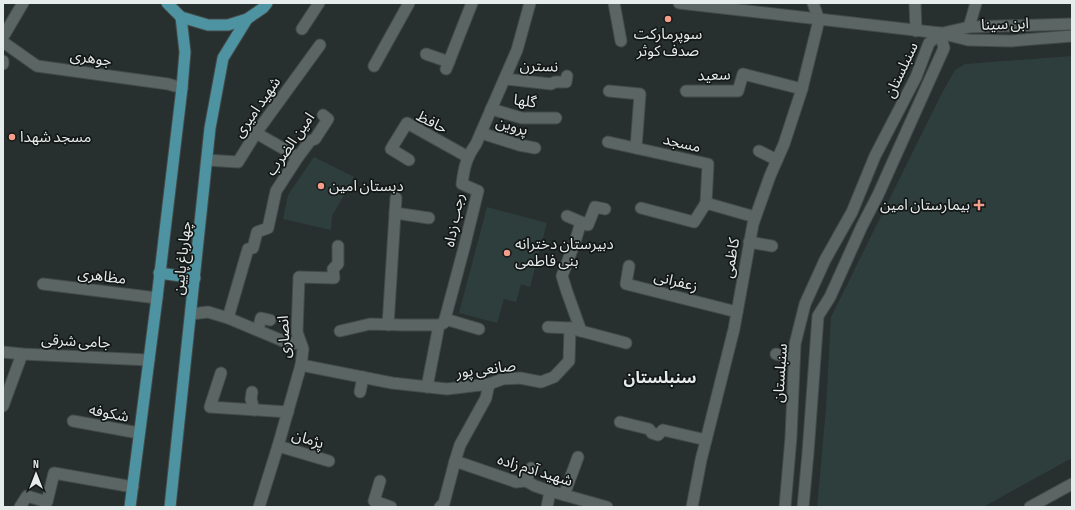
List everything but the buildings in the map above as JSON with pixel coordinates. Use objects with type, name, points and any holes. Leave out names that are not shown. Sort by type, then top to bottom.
[{"type":"main road","points":[[167,3],[181,17],[208,25],[228,25],[247,19],[263,8],[267,3]]},
{"type":"main road","name":"چهارباغ پایین","points":[[130,507],[182,88],[185,52],[181,17]]},
{"type":"main road","name":"چهارباغ پایین","points":[[170,507],[210,128],[223,58],[247,19]]},
{"type":"main road","points":[[159,273],[195,278]]},
{"type":"street","points":[[3,37],[23,3]]},
{"type":"street","points":[[302,29],[320,3]]},
{"type":"street","points":[[374,66],[409,3]]},
{"type":"street","points":[[426,54],[448,65],[472,3]]},
{"type":"street","name":"رجب زداه","points":[[427,387],[442,322],[464,248],[478,191],[462,184],[464,166],[476,144],[518,50],[530,3]]},
{"type":"street","points":[[614,3],[621,41]]},
{"type":"street","name":"ابن سینا","points":[[679,3],[940,34],[968,40],[1011,41],[1072,36]]},
{"type":"street","points":[[813,3],[819,20]]},
{"type":"street","points":[[915,3],[916,31]]},
{"type":"street","points":[[969,27],[976,3]]},
{"type":"street","name":"کاظمی","points":[[692,507],[701,460],[734,329],[752,224],[784,144],[802,88],[819,20]]},
{"type":"street","name":"ابن سینا","points":[[940,34],[969,27],[1072,24]]},
{"type":"street","name":"سنبلستان","points":[[785,507],[791,437],[795,344],[805,304],[825,260],[852,212],[875,156],[916,77],[929,43],[940,34],[944,48],[878,195],[830,296],[818,316],[803,507]]},
{"type":"street","name":"جوهری","points":[[3,42],[37,66],[168,84],[182,88]]},
{"type":"street","name":"شهید امیری","points":[[207,160],[238,162],[256,133],[320,45]]},
{"type":"street","name":"سعید","points":[[686,91],[738,91],[743,74],[802,88]]},
{"type":"street","name":"نسترن","points":[[505,79],[552,84],[555,82],[566,82],[567,76]]},
{"type":"street","points":[[609,90],[640,94],[636,148]]},
{"type":"street","name":"گلها","points":[[492,109],[522,118],[556,118]]},
{"type":"street","name":"امین الضرب","points":[[228,318],[248,249],[253,248],[257,232],[268,228],[276,191],[298,157],[310,141],[315,139],[328,120],[323,116]]},
{"type":"street","name":"حافظ","points":[[409,160],[391,149],[407,123],[468,157]]},
{"type":"street","points":[[256,133],[298,157]]},
{"type":"street","name":"پروین","points":[[481,133],[519,145],[535,148]]},
{"type":"street","name":"مسجد","points":[[608,142],[708,164],[706,203]]},
{"type":"street","points":[[759,151],[777,160]]},
{"type":"street","points":[[861,189],[878,195]]},
{"type":"street","points":[[388,325],[396,198]]},
{"type":"street","points":[[642,208],[694,222],[706,203],[755,217]]},
{"type":"street","points":[[567,216],[588,225],[595,207],[605,209]]},
{"type":"street","points":[[395,213],[429,218]]},
{"type":"street","points":[[581,222],[562,276],[581,331]]},
{"type":"street","points":[[749,242],[772,246]]},
{"type":"street","name":"انصاری","points":[[259,507],[301,365],[303,349],[297,332],[299,277],[334,278],[333,269],[338,264],[338,246]]},
{"type":"street","name":"زعفرانی","points":[[629,266],[626,284],[737,312]]},
{"type":"street","name":"مظاهری","points":[[44,284],[157,298]]},
{"type":"street","points":[[191,314],[208,312],[228,318],[283,341],[301,344]]},
{"type":"street","points":[[258,330],[261,318],[270,320]]},
{"type":"street","points":[[340,331],[370,324],[388,325],[442,322],[479,329]]},
{"type":"street","points":[[548,327],[570,328],[626,343]]},
{"type":"street","name":"صانعی پور","points":[[301,365],[392,383],[447,389],[489,384],[503,379],[520,378],[541,382],[554,377],[569,361],[570,328]]},
{"type":"street","name":"جامی شرقی","points":[[3,352],[148,360]]},
{"type":"street","points":[[3,406],[22,354]]},
{"type":"street","points":[[776,354],[794,359]]},
{"type":"street","points":[[221,373],[210,407],[288,412]]},
{"type":"street","points":[[360,392],[363,377]]},
{"type":"street","points":[[440,507],[444,503],[460,445],[486,398],[489,384]]},
{"type":"street","points":[[252,392],[251,399],[254,410]]},
{"type":"street","name":"شکوفه","points":[[74,421],[140,433]]},
{"type":"street","points":[[620,422],[649,429],[652,433],[658,435],[663,430],[706,440]]},
{"type":"street","name":"پژمان","points":[[278,446],[329,461]]},
{"type":"street","points":[[571,500],[578,457]]},
{"type":"street","name":"شهید آدم زاده","points":[[455,461],[516,482],[526,481],[571,500],[607,507]]},
{"type":"street","points":[[526,481],[531,468]]},
{"type":"street","points":[[20,507],[27,496],[48,502],[54,473],[133,487]]},
{"type":"street","points":[[380,481],[374,501],[387,506]]},
{"type":"street","points":[[1030,507],[1072,484]]},
{"type":"street","points":[[547,507],[550,492]]},
{"type":"shaded area","name":"بیمارستان امین","points":[[1072,56],[1072,458],[983,507],[817,507],[826,409],[831,317],[942,93],[955,70],[965,64]]},
{"type":"shaded area","name":"دبستان امین","points":[[314,157],[354,177],[332,216],[331,230],[283,219],[288,195]]},
{"type":"shaded area","name":"دبیرستان دخترانه بنی فاطمی","points":[[487,207],[547,223],[530,287],[521,284],[516,302],[504,299],[497,323],[459,313]]},
{"type":"place","name":"سوپرمارکت صدف کوثر","points":[[668,19]]},
{"type":"place","name":"مسجد شهدا","points":[[12,137]]},
{"type":"place","name":"دبستان امین","points":[[321,186]]},
{"type":"place","name":"بیمارستان امین","points":[[979,205]]},
{"type":"place","name":"دبیرستان دخترانه بنی فاطمی","points":[[507,253]]},
{"type":"district","name":"سنبلستان","points":[[660,377]]}]
